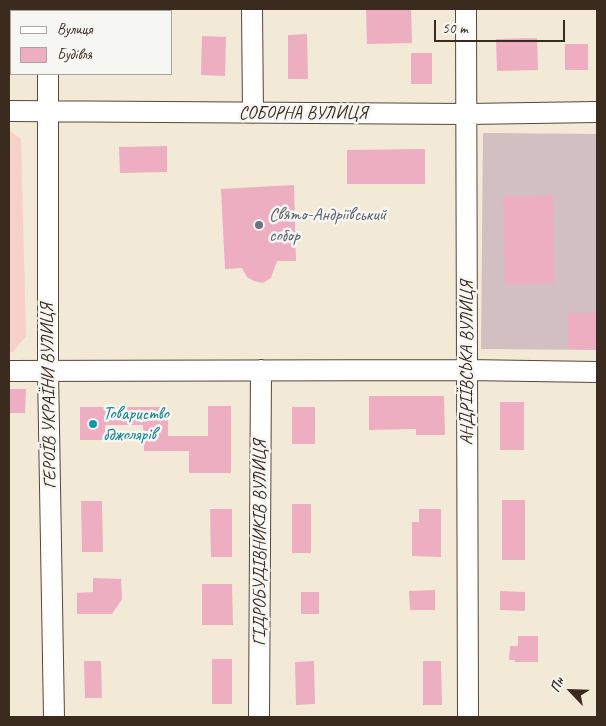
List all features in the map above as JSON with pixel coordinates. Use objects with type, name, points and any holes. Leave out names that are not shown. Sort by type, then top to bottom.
[{"type":"street","points":[[252,9],[252,113]]},
{"type":"street","name":"АНДРІЇВСЬКА ВУЛИЦЯ","points":[[466,9],[468,717]]},
{"type":"street","name":"ГЕРОЇВ УКРАЇНИ ВУЛИЦЯ","points":[[48,75],[48,371],[54,717]]},
{"type":"street","name":"СОБОРНА ВУЛИЦЯ","points":[[9,111],[467,114],[597,112]]},
{"type":"street","name":"ГІДРОБУДІВНИКІВ ВУЛИЦЯ","points":[[259,717],[261,370]]},
{"type":"street","points":[[9,371],[467,370],[597,372]]},
{"type":"shaded area","points":[[9,130],[21,139],[26,336],[13,352],[9,352]]},
{"type":"shaded area","points":[[483,133],[597,134],[597,350],[481,349]]},
{"type":"building","points":[[366,9],[411,9],[412,43],[367,44]]},
{"type":"building","points":[[307,34],[308,79],[288,79],[288,35]]},
{"type":"building","points":[[202,36],[226,37],[225,76],[201,75]]},
{"type":"building","points":[[537,38],[538,70],[497,71],[496,39]]},
{"type":"building","points":[[565,44],[588,44],[588,70],[565,70]]},
{"type":"building","points":[[411,53],[432,53],[432,84],[411,84]]},
{"type":"building","points":[[167,146],[167,172],[120,173],[119,147]]},
{"type":"building","points":[[425,149],[425,184],[347,184],[347,150]]},
{"type":"building","name":"Свято-Андріївський собор","points":[[294,185],[296,261],[277,261],[271,278],[263,283],[247,277],[242,268],[225,269],[221,189]]},
{"type":"building","points":[[553,195],[555,283],[505,285],[503,196]]},
{"type":"building","points":[[568,313],[597,313],[597,350],[568,349]]},
{"type":"building","points":[[10,389],[26,389],[25,413],[10,413]]},
{"type":"building","points":[[369,396],[444,396],[445,435],[416,435],[416,429],[369,430]]},
{"type":"building","points":[[500,402],[524,402],[524,450],[500,450]]},
{"type":"building","points":[[208,406],[231,406],[231,473],[189,473],[189,451],[144,451],[143,425],[105,425],[105,440],[80,440],[80,407],[168,407],[168,436],[208,436]]},
{"type":"building","points":[[292,407],[315,407],[315,444],[292,444]]},
{"type":"building","points":[[502,500],[525,500],[525,560],[502,560]]},
{"type":"building","points":[[81,501],[102,501],[103,552],[82,552]]},
{"type":"building","points":[[292,504],[311,504],[311,553],[292,553]]},
{"type":"building","points":[[210,509],[232,509],[232,557],[211,557]]},
{"type":"building","points":[[419,509],[441,509],[441,557],[412,556],[412,522],[419,522]]},
{"type":"building","points":[[93,578],[121,579],[122,599],[112,614],[77,614],[77,593],[93,592]]},
{"type":"building","points":[[202,584],[232,584],[233,625],[202,625]]},
{"type":"building","points":[[435,590],[435,610],[410,610],[409,591]]},
{"type":"building","points":[[500,591],[525,592],[525,611],[500,610]]},
{"type":"building","points":[[301,592],[319,592],[319,614],[301,614]]},
{"type":"building","points":[[518,636],[538,636],[538,662],[515,662],[515,660],[509,660],[510,646],[518,646]]},
{"type":"building","points":[[212,659],[232,659],[232,704],[212,704]]},
{"type":"building","points":[[84,661],[101,661],[102,698],[85,698]]},
{"type":"building","points":[[314,661],[315,704],[296,705],[295,662]]},
{"type":"building","points":[[423,661],[441,661],[442,705],[423,705]]},
{"type":"place","name":"Свято-Андріївський собор","points":[[259,225]]},
{"type":"place","name":"Товариство бджолярів","points":[[93,424]]}]
